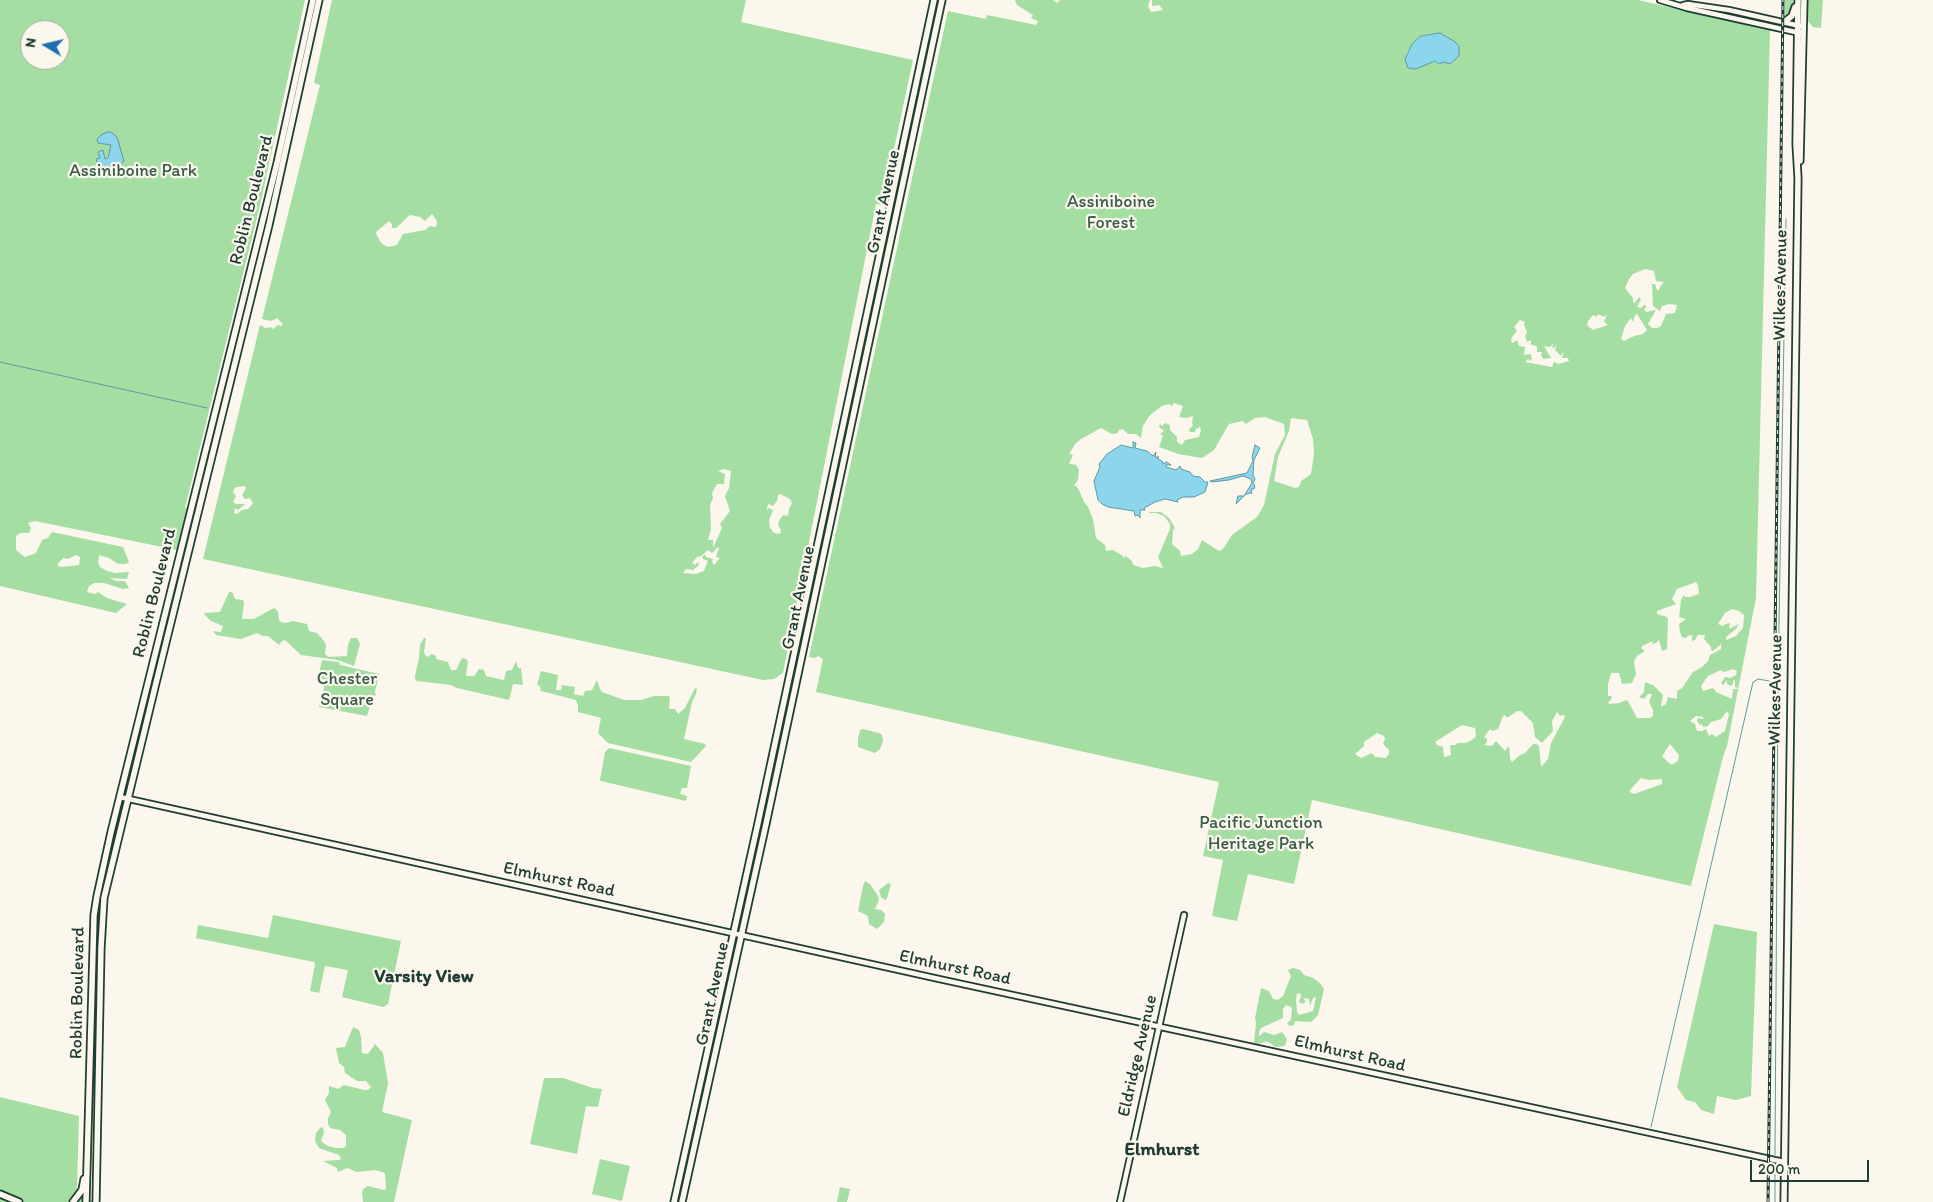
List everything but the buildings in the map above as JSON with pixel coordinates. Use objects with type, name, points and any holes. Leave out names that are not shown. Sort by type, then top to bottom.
[{"type":"main road","name":"Roblin Boulevard","points":[[86,1202],[91,1080],[94,915],[100,876],[279,156],[313,0]]},
{"type":"main road","name":"Roblin Boulevard","points":[[96,1202],[102,917],[114,852],[269,226],[319,0]]},
{"type":"main road","name":"Grant Avenue","points":[[674,1202],[717,1011],[934,0]]},
{"type":"main road","name":"Grant Avenue","points":[[682,1202],[942,0]]},
{"type":"main road","points":[[1784,22],[1794,13],[1797,0]]},
{"type":"main road","points":[[1797,0],[1801,30]]},
{"type":"main road","points":[[1801,30],[1804,0]]},
{"type":"main road","name":"Wilkes Avenue","points":[[1784,1202],[1798,178],[1801,145],[1801,30]]},
{"type":"main road","points":[[717,1011],[724,1014]]},
{"type":"main road","points":[[74,1202],[82,1190],[87,1165]]},
{"type":"main road","points":[[0,1194],[19,1202]]},
{"type":"street","points":[[1660,0],[1688,8],[1801,30]]},
{"type":"street","points":[[1682,5],[1688,4],[1729,10],[1784,22],[1801,30]]},
{"type":"street","name":"Elmhurst Road","points":[[120,797],[1784,1162]]},
{"type":"street","name":"Eldridge Avenue","points":[[1120,1202],[1184,915]]},
{"type":"green space","name":"Assiniboine Park","points":[[0,0],[305,0],[260,205],[185,508],[192,510],[182,551],[35,521],[28,523],[31,528],[29,533],[20,533],[16,536],[16,550],[25,557],[36,553],[42,540],[48,538],[52,532],[123,547],[129,562],[126,564],[118,564],[109,558],[99,555],[98,562],[100,567],[107,571],[115,573],[129,572],[127,579],[110,578],[116,581],[125,581],[129,588],[123,589],[104,583],[94,583],[89,586],[87,592],[95,594],[98,592],[107,598],[127,604],[116,613],[0,586]],"holes":[[[76,555],[80,557],[79,565],[61,567],[57,565],[63,558],[68,559]]]},
{"type":"green space","points":[[332,0],[746,0],[741,22],[913,60],[882,205],[876,204],[783,673],[774,679],[763,680],[203,559],[260,325],[273,329],[283,324],[277,318],[271,321],[262,319],[320,85],[314,83]],"holes":[[[432,214],[437,221],[436,227],[430,226],[425,230],[403,234],[397,245],[388,247],[382,244],[377,236],[376,232],[389,221],[392,224],[392,228],[396,228],[410,215],[420,217],[425,221]],[[724,469],[731,471],[729,488],[725,496],[730,511],[720,524],[722,528],[713,548],[713,540],[708,540],[711,529],[710,505],[713,498],[712,493],[717,484],[724,484],[725,474],[718,471]],[[245,486],[246,488],[242,495],[245,499],[250,498],[253,503],[248,509],[242,510],[237,514],[234,513],[235,508],[238,510],[245,504],[233,502],[236,496],[233,492],[236,487]],[[780,494],[790,499],[792,503],[788,516],[783,515],[779,521],[780,534],[774,533],[770,528],[769,520],[773,510],[769,508],[767,510],[768,504],[773,506]],[[719,548],[716,557],[720,558],[714,565],[713,559],[706,557],[705,554],[702,557],[708,561],[704,571],[696,574],[683,573],[686,569],[693,570],[699,565],[698,562],[695,565],[692,563],[697,557],[708,550],[712,553]]]},
{"type":"green space","name":"Assiniboine Forest","points":[[1015,0],[1053,0],[1057,3],[1060,0],[1150,0],[1148,6],[1151,12],[1163,10],[1159,5],[1152,6],[1152,0],[1638,0],[1770,30],[1756,598],[1727,746],[1691,886],[1312,800],[1294,884],[1248,874],[1237,921],[1212,916],[1223,860],[1203,856],[1219,782],[816,692],[823,659],[818,656],[815,658],[809,657],[948,11],[986,19],[987,15],[1036,25],[1038,21],[1031,18],[1033,15],[1017,5]],"holes":[[[1440,33],[1459,46],[1459,56],[1450,64],[1435,61],[1410,69],[1408,68],[1406,55],[1412,44],[1421,36]],[[1645,269],[1654,271],[1656,281],[1664,282],[1659,290],[1657,290],[1655,284],[1652,284],[1653,306],[1660,311],[1662,306],[1669,304],[1677,305],[1675,313],[1666,314],[1661,326],[1652,328],[1648,324],[1656,310],[1646,312],[1644,309],[1647,306],[1637,307],[1641,299],[1639,297],[1635,303],[1633,302],[1633,298],[1625,288],[1633,274]],[[1598,314],[1604,317],[1607,315],[1604,322],[1608,325],[1593,330],[1587,325],[1593,315],[1597,317]],[[1637,314],[1647,330],[1643,334],[1624,341],[1621,339],[1625,326],[1631,318],[1633,322]],[[1520,320],[1525,322],[1527,342],[1531,340],[1531,345],[1537,346],[1537,352],[1542,352],[1543,359],[1551,358],[1544,346],[1550,347],[1554,343],[1552,347],[1554,348],[1557,344],[1555,350],[1561,356],[1564,351],[1562,358],[1568,358],[1569,361],[1558,364],[1554,362],[1552,367],[1525,362],[1528,359],[1532,361],[1531,354],[1524,355],[1525,347],[1519,346],[1517,340],[1513,343],[1511,342],[1512,337],[1517,331],[1514,327]],[[1174,403],[1183,406],[1179,417],[1193,416],[1193,425],[1189,430],[1190,432],[1195,432],[1200,427],[1199,437],[1185,440],[1182,445],[1177,442],[1177,437],[1170,430],[1170,425],[1165,423],[1162,426],[1160,424],[1159,427],[1164,431],[1160,434],[1163,436],[1159,447],[1178,454],[1202,458],[1214,450],[1229,424],[1243,421],[1246,424],[1255,418],[1265,417],[1284,424],[1285,435],[1275,454],[1264,505],[1257,517],[1232,535],[1223,549],[1219,551],[1202,540],[1198,549],[1192,554],[1181,556],[1180,551],[1172,544],[1173,530],[1175,528],[1169,518],[1161,512],[1150,512],[1164,516],[1170,524],[1170,529],[1158,557],[1163,568],[1155,566],[1143,568],[1133,565],[1132,561],[1126,556],[1123,558],[1123,556],[1113,550],[1106,551],[1105,545],[1096,538],[1093,519],[1088,507],[1079,490],[1074,486],[1078,480],[1079,470],[1076,465],[1069,464],[1073,455],[1069,454],[1075,444],[1081,439],[1101,428],[1112,434],[1118,433],[1119,430],[1123,429],[1128,434],[1136,434],[1141,438],[1143,426],[1150,415],[1162,406],[1169,404],[1172,406]],[[1291,418],[1307,420],[1313,439],[1314,454],[1311,474],[1301,481],[1299,487],[1295,488],[1274,481],[1278,457],[1289,431]],[[1696,582],[1699,594],[1690,597],[1685,597],[1684,595],[1681,600],[1679,617],[1686,619],[1679,624],[1680,632],[1682,637],[1692,636],[1692,641],[1698,635],[1705,635],[1704,639],[1711,647],[1711,650],[1713,651],[1721,644],[1721,649],[1710,655],[1708,661],[1693,672],[1682,688],[1677,691],[1677,699],[1668,697],[1666,704],[1661,707],[1663,695],[1653,685],[1645,682],[1644,692],[1639,697],[1644,699],[1648,694],[1652,694],[1649,702],[1653,710],[1653,716],[1650,718],[1637,718],[1628,701],[1609,704],[1608,702],[1612,696],[1608,696],[1608,684],[1611,673],[1619,673],[1622,684],[1632,683],[1636,674],[1634,661],[1637,656],[1645,651],[1641,648],[1642,646],[1653,641],[1652,644],[1656,643],[1659,640],[1662,651],[1667,649],[1668,620],[1667,617],[1657,614],[1657,611],[1676,604],[1672,599],[1677,589]],[[1732,609],[1744,615],[1743,628],[1736,636],[1726,640],[1726,637],[1739,624],[1729,629],[1730,623],[1723,626],[1718,624],[1725,613]],[[1733,669],[1737,671],[1736,675],[1730,678],[1725,677],[1721,683],[1723,685],[1727,680],[1727,684],[1731,686],[1733,680],[1735,681],[1735,687],[1738,688],[1733,689],[1732,699],[1716,692],[1713,688],[1703,691],[1701,686],[1708,676],[1721,670],[1724,672]],[[1517,711],[1521,711],[1533,723],[1535,737],[1542,743],[1553,731],[1552,721],[1557,712],[1560,716],[1564,715],[1565,717],[1551,743],[1548,759],[1542,766],[1539,746],[1536,744],[1533,744],[1525,753],[1512,762],[1509,746],[1505,751],[1496,741],[1492,746],[1484,745],[1487,742],[1487,739],[1484,737],[1490,729],[1492,731],[1498,729],[1505,715],[1507,718]],[[1727,711],[1729,714],[1725,731],[1716,737],[1712,734],[1709,736],[1706,729],[1697,731],[1695,724],[1690,721],[1696,716],[1703,717],[1703,719],[1698,718],[1697,721],[1703,727],[1708,726],[1711,722],[1721,719]],[[1462,725],[1475,728],[1475,738],[1466,743],[1450,745],[1451,755],[1444,757],[1443,747],[1435,742]],[[1377,733],[1384,736],[1383,744],[1389,750],[1386,758],[1375,757],[1372,753],[1361,758],[1355,754],[1364,746],[1364,742]],[[1670,744],[1679,755],[1678,761],[1670,764],[1662,756]],[[1641,778],[1649,780],[1662,779],[1662,784],[1634,794],[1630,790]]]},
{"type":"green space","points":[[1785,0],[1793,0],[1793,9],[1791,13],[1784,17]]},
{"type":"green space","points":[[1807,0],[1823,0],[1821,28],[1813,27],[1808,21]]},
{"type":"green space","points":[[229,592],[232,592],[235,599],[243,600],[242,619],[254,619],[274,608],[278,611],[281,622],[293,621],[307,624],[309,631],[317,633],[324,641],[326,645],[325,654],[329,657],[347,656],[351,638],[357,638],[360,644],[354,666],[338,660],[301,655],[285,640],[279,645],[268,636],[257,633],[241,639],[216,635],[213,631],[221,632],[223,626],[211,621],[204,614],[220,612]]},
{"type":"green space","points":[[424,638],[426,638],[425,655],[427,657],[432,654],[436,656],[436,659],[448,662],[451,670],[456,670],[462,658],[466,659],[468,661],[466,676],[474,676],[479,669],[484,670],[486,676],[504,680],[506,671],[512,670],[516,661],[518,668],[521,668],[523,685],[513,684],[509,700],[451,685],[417,681],[415,676],[420,645]]},
{"type":"green space","name":"Chester Square","points":[[322,660],[339,662],[340,665],[379,674],[375,692],[376,696],[373,695],[367,716],[319,707],[326,680],[318,678]]},
{"type":"green space","points":[[541,671],[558,675],[556,690],[561,690],[562,685],[575,687],[574,694],[583,696],[585,691],[592,690],[597,680],[602,692],[624,700],[641,700],[654,696],[668,696],[670,697],[669,709],[675,709],[678,714],[685,708],[695,688],[697,689],[696,694],[692,702],[684,739],[705,744],[706,746],[691,762],[608,743],[598,733],[601,718],[578,712],[576,700],[541,691],[540,686],[537,685]]},
{"type":"green space","points":[[863,729],[882,735],[883,741],[880,749],[875,753],[858,747],[860,730]]},
{"type":"green space","points":[[609,748],[691,766],[687,788],[682,788],[680,794],[687,796],[686,801],[601,781],[605,752]]},
{"type":"green space","points":[[865,881],[870,884],[878,896],[879,900],[875,909],[881,910],[885,914],[884,922],[877,929],[869,924],[868,916],[858,911]]},
{"type":"green space","points":[[888,883],[891,884],[885,900],[881,897],[879,890]]},
{"type":"green space","points":[[273,915],[401,941],[388,1004],[383,1007],[342,997],[348,970],[325,966],[319,993],[310,991],[314,962],[196,938],[198,925],[268,938]]},
{"type":"green space","points":[[1714,924],[1757,932],[1751,1096],[1736,1100],[1717,1096],[1714,1114],[1701,1110],[1695,1102],[1686,1100],[1677,1087]]},
{"type":"green space","points":[[1293,968],[1300,970],[1304,975],[1320,983],[1324,989],[1318,1015],[1311,1022],[1295,1021],[1294,1025],[1290,1026],[1287,1023],[1291,1020],[1292,1009],[1286,1005],[1283,1009],[1283,1018],[1261,1028],[1259,1032],[1259,1036],[1264,1032],[1274,1035],[1282,1032],[1287,1039],[1285,1046],[1275,1047],[1267,1041],[1259,1044],[1254,1043],[1255,1018],[1261,988],[1269,991],[1273,999],[1278,1000],[1283,996],[1291,976],[1288,970]],"holes":[[[1300,993],[1299,1002],[1302,1004],[1306,1002],[1303,998],[1309,999],[1310,1006],[1313,998],[1316,997],[1313,1011],[1299,1015],[1296,999],[1297,994]]]},
{"type":"green space","points":[[353,1027],[359,1030],[362,1053],[368,1054],[375,1044],[383,1053],[388,1083],[382,1112],[412,1120],[394,1202],[363,1202],[363,1189],[368,1186],[386,1189],[385,1173],[376,1170],[357,1172],[347,1168],[338,1172],[337,1168],[323,1161],[339,1160],[341,1159],[339,1155],[319,1148],[315,1141],[316,1133],[323,1127],[322,1142],[336,1148],[344,1148],[346,1146],[346,1135],[340,1130],[330,1128],[328,1124],[331,1112],[325,1100],[329,1093],[329,1086],[338,1089],[344,1085],[364,1090],[368,1090],[371,1087],[366,1081],[357,1081],[345,1073],[344,1067],[339,1063],[336,1048],[345,1047]]},
{"type":"green space","points":[[544,1078],[563,1078],[602,1089],[598,1107],[586,1106],[577,1154],[530,1144]]},
{"type":"green space","points":[[0,1097],[79,1116],[77,1188],[75,1196],[100,1202],[0,1202]]},
{"type":"green space","points":[[600,1159],[630,1166],[622,1201],[592,1194]]},
{"type":"green space","points":[[840,1187],[850,1189],[847,1202],[837,1202]]},
{"type":"water","points":[[1440,33],[1459,46],[1459,56],[1450,64],[1444,62],[1439,64],[1435,61],[1416,69],[1408,68],[1405,59],[1412,44],[1421,36]]},
{"type":"water","points":[[107,132],[111,132],[117,137],[124,161],[121,164],[102,168],[98,165],[96,159],[100,158],[98,152],[103,150],[105,159],[108,158],[111,145],[98,143],[97,139]]},
{"type":"water","points":[[1133,442],[1136,443],[1135,448],[1147,451],[1153,456],[1156,452],[1155,457],[1159,457],[1157,458],[1163,464],[1167,462],[1171,465],[1166,465],[1166,467],[1176,470],[1180,466],[1181,469],[1190,472],[1193,476],[1200,477],[1205,482],[1208,482],[1205,492],[1194,497],[1183,497],[1177,500],[1178,502],[1165,499],[1155,502],[1144,508],[1145,510],[1140,510],[1140,518],[1138,515],[1135,516],[1134,511],[1108,507],[1102,504],[1098,500],[1094,481],[1100,467],[1099,464],[1107,454],[1121,445],[1133,448]]},
{"type":"water","points":[[1255,445],[1260,448],[1254,460],[1253,475],[1255,479],[1253,483],[1255,486],[1254,489],[1251,489],[1252,493],[1244,496],[1252,483],[1251,479],[1243,476],[1229,480],[1210,481],[1247,473],[1253,461]]},
{"type":"water","points":[[1238,496],[1244,496],[1236,504]]},
{"type":"waterway","points":[[1775,1155],[1778,680],[1786,219]]},
{"type":"waterway","points":[[0,362],[207,408]]},
{"type":"waterway","points":[[1651,1127],[1753,682],[1758,679],[1769,681]]},
{"type":"waterway","points":[[1775,1168],[1775,1202]]},
{"type":"railway","points":[[1768,1202],[1783,0]]},
{"type":"district","name":"Varsity View","points":[[424,977]]},
{"type":"district","name":"Elmhurst","points":[[1162,1150]]},
{"type":"park label","name":"Pacific Junction Heritage Park","points":[[1261,833]]}]
